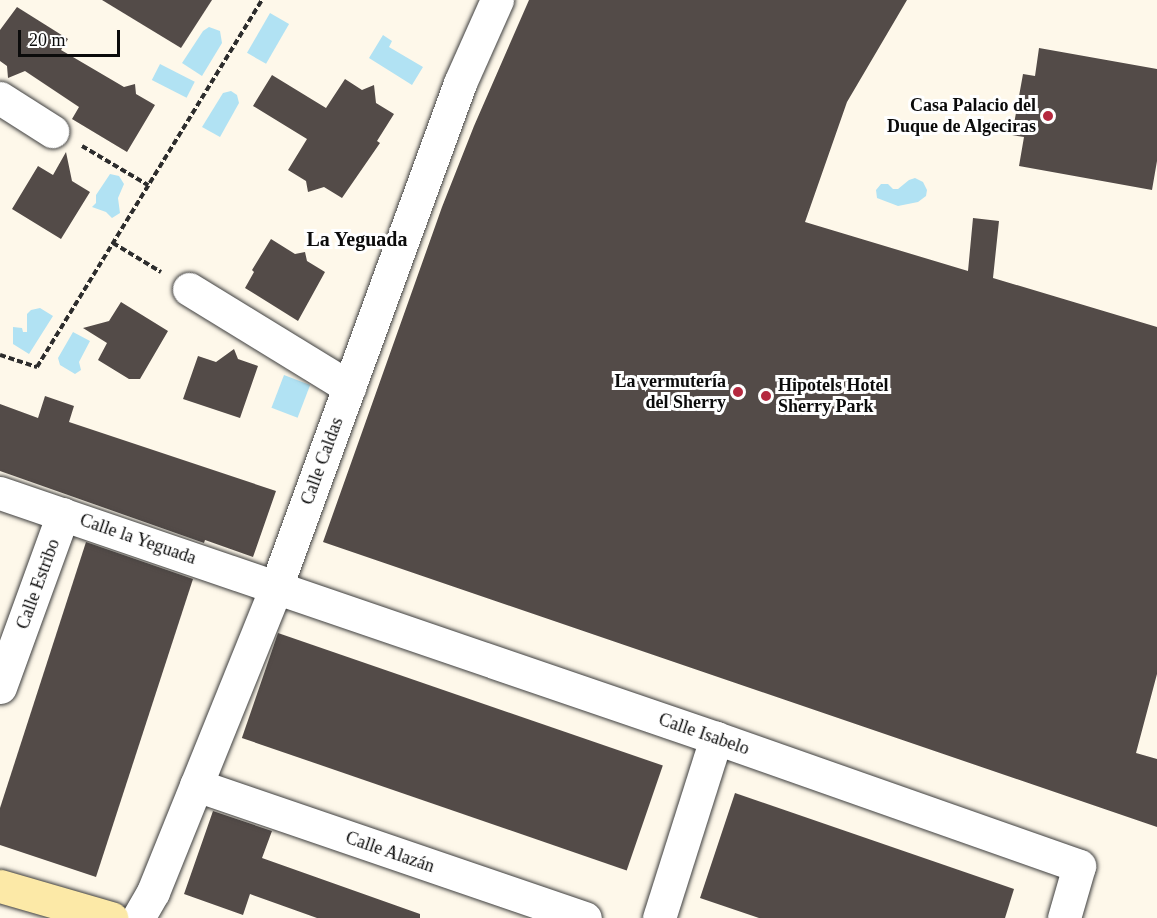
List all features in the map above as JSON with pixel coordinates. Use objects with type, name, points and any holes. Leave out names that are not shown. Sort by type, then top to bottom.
[{"type":"street","name":"Calle Caldas","points":[[138,918],[153,892],[276,587],[460,83],[497,0]]},
{"type":"street","points":[[0,98],[52,131]]},
{"type":"street","points":[[189,289],[349,387]]},
{"type":"street","name":"Calle la Yeguada","points":[[0,493],[276,587]]},
{"type":"street","name":"Calle Estribo","points":[[0,687],[63,514]]},
{"type":"street","name":"Calle Isabelo","points":[[276,587],[1079,866],[1064,918]]},
{"type":"street","points":[[658,918],[716,738]]},
{"type":"street","name":"Calle Alazán","points":[[196,785],[585,918]]},
{"type":"street","points":[[0,886],[111,918]]},
{"type":"path","points":[[0,354],[37,367],[262,0]]},
{"type":"path","points":[[52,131],[148,185]]},
{"type":"path","points":[[113,243],[189,289]]},
{"type":"water","points":[[270,13],[289,24],[266,64],[247,53]]},
{"type":"water","points":[[209,27],[220,31],[222,43],[202,76],[182,63],[203,31]]},
{"type":"water","points":[[383,35],[392,41],[389,47],[423,67],[412,85],[369,58]]},
{"type":"water","points":[[160,64],[195,82],[187,98],[152,80]]},
{"type":"water","points":[[231,91],[237,95],[239,103],[220,137],[202,127],[223,93]]},
{"type":"water","points":[[110,174],[119,176],[124,184],[118,198],[120,213],[112,218],[106,212],[92,207],[96,203],[96,195]]},
{"type":"water","points":[[915,178],[923,182],[927,190],[926,196],[918,202],[898,206],[877,198],[876,190],[881,184],[888,184],[893,189],[898,189]]},
{"type":"water","points":[[40,308],[53,316],[29,354],[13,344],[13,327],[22,328],[23,332],[27,332],[27,314],[31,310]]},
{"type":"water","points":[[73,332],[90,341],[79,362],[81,370],[75,374],[60,365],[58,358]]},
{"type":"water","points":[[284,375],[310,385],[298,418],[271,408]]},
{"type":"building","points":[[102,0],[212,0],[181,48]]},
{"type":"building","name":"Hipotels Hotel Sherry Park","points":[[529,0],[907,0],[847,102],[805,222],[968,271],[973,218],[999,221],[993,278],[1157,327],[1157,674],[1136,753],[1157,759],[1157,827],[323,542],[442,207],[474,126]]},
{"type":"building","points":[[17,7],[68,39],[61,50],[124,87],[135,84],[136,94],[155,105],[127,152],[72,119],[79,107],[25,71],[8,78],[7,66],[0,61],[0,30]]},
{"type":"building","name":"Casa Palacio del Duque de Algeciras","points":[[1039,48],[1157,69],[1157,161],[1152,190],[1019,166],[1024,137],[1012,135],[1023,74],[1035,76]]},
{"type":"building","points":[[272,75],[326,108],[345,79],[362,90],[374,85],[376,103],[394,114],[377,141],[380,143],[342,198],[324,187],[308,192],[306,181],[288,170],[307,139],[253,106]]},
{"type":"building","points":[[66,152],[72,181],[90,192],[61,239],[12,209],[38,166],[53,175]]},
{"type":"building","points":[[271,239],[295,254],[305,252],[307,261],[325,272],[298,321],[245,288],[254,272],[252,270]]},
{"type":"building","points":[[121,302],[168,331],[140,379],[129,379],[98,360],[107,343],[83,328],[109,321]]},
{"type":"building","points":[[234,349],[238,359],[258,366],[240,418],[183,399],[198,356],[216,362]]},
{"type":"building","points":[[45,396],[74,406],[69,422],[276,491],[253,557],[205,540],[204,543],[0,471],[0,404],[38,418]]},
{"type":"building","points":[[86,542],[193,579],[96,877],[0,845],[0,808]]},
{"type":"building","points":[[278,633],[663,766],[627,870],[242,738]]},
{"type":"building","points":[[735,793],[1014,889],[1005,918],[759,918],[700,898]]},
{"type":"building","points":[[213,811],[272,831],[262,858],[420,914],[420,918],[317,918],[250,894],[243,915],[184,894]]},
{"type":"place","name":"Casa Palacio del Duque de Algeciras","points":[[1048,116]]},
{"type":"place","name":"La vermutería del Sherry","points":[[738,392]]},
{"type":"place","name":"Hipotels Hotel Sherry Park","points":[[766,396]]},
{"type":"district","name":"La Yeguada","points":[[357,239]]}]
